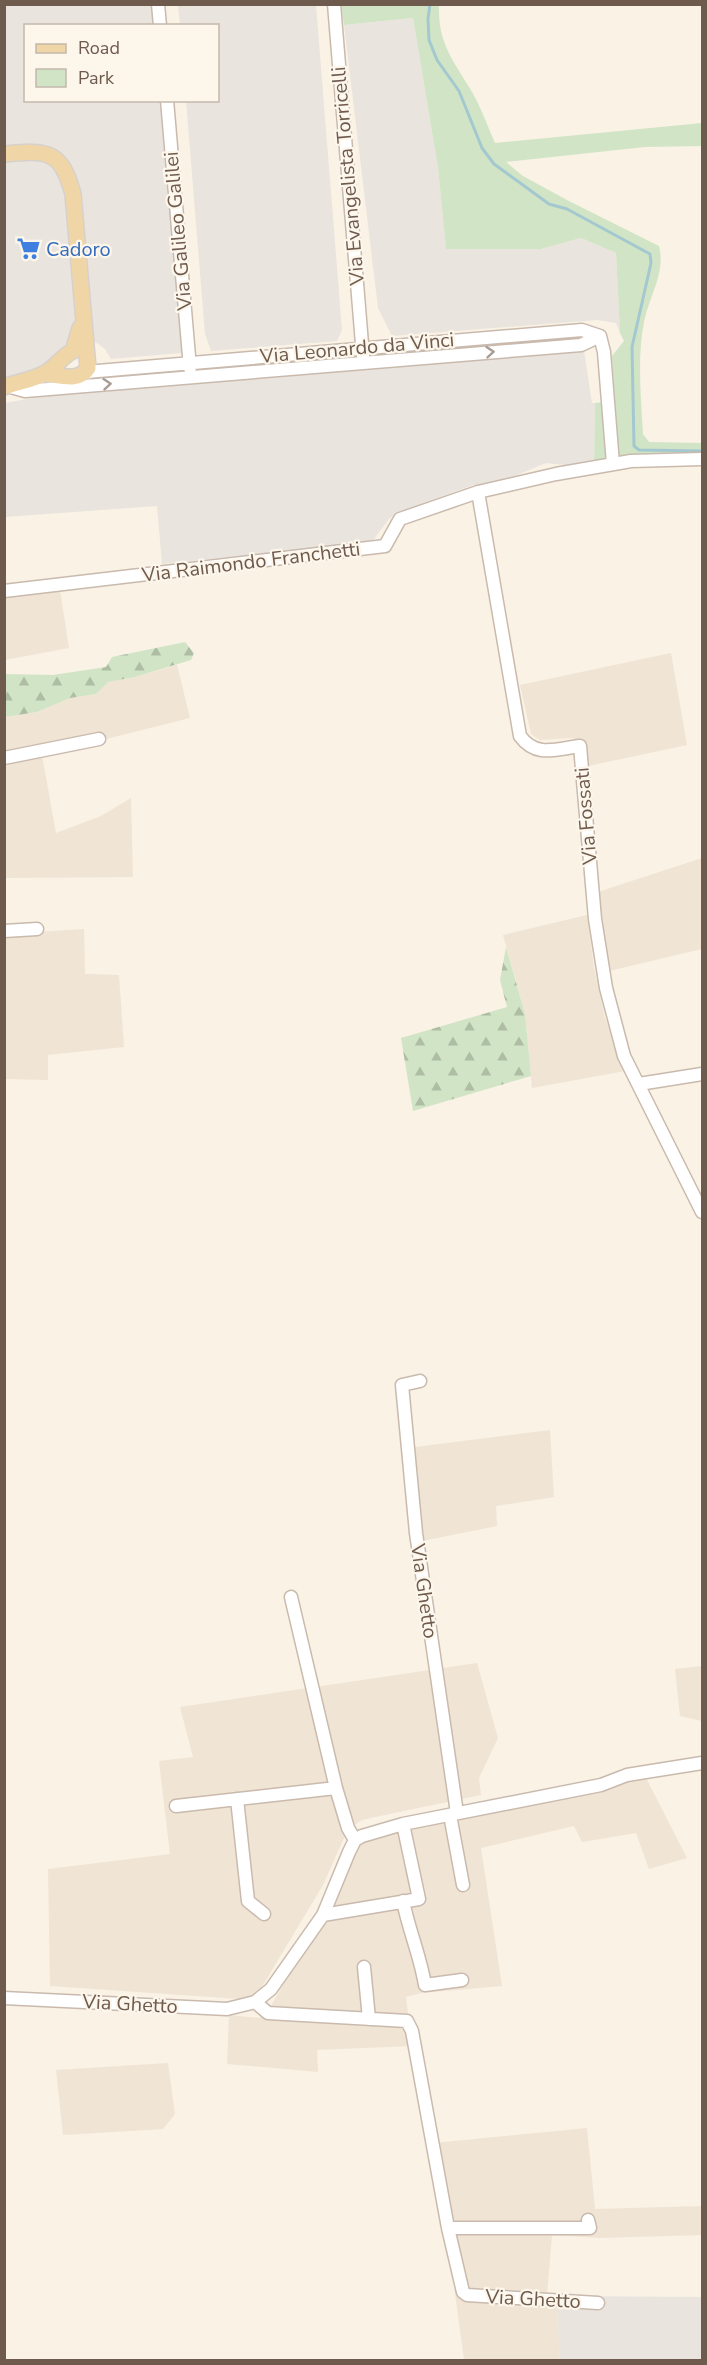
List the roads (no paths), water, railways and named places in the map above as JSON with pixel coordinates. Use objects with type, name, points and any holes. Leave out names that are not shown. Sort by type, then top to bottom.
[{"type":"main road","points":[[4,154],[26,152],[45,155],[58,160],[66,169],[73,194],[82,323],[77,362],[6,386]]},
{"type":"street","points":[[158,4],[160,24]]},
{"type":"street","name":"Via Evangelista Torricelli","points":[[334,4],[364,363]]},
{"type":"street","name":"Via Galileo Galilei","points":[[167,102],[191,377]]},
{"type":"street","name":"Via Leonardo da Vinci","points":[[77,362],[113,368],[582,330],[600,336]]},
{"type":"street","points":[[6,386],[25,391],[581,345],[600,336],[604,352],[614,465]]},
{"type":"street","points":[[478,492],[631,461],[702,459]]},
{"type":"street","name":"Via Raimondo Franchetti","points":[[4,591],[385,546],[400,519],[478,492]]},
{"type":"street","name":"Via Fossati","points":[[478,492],[520,736],[528,747],[538,751],[580,746],[595,919],[606,988],[624,1056],[702,1212]]},
{"type":"street","points":[[4,758],[99,739]]},
{"type":"street","points":[[4,931],[37,929]]},
{"type":"street","points":[[639,1084],[702,1074]]},
{"type":"street","name":"Via Ghetto","points":[[420,1381],[402,1385],[416,1533],[463,1885]]},
{"type":"street","points":[[291,1596],[336,1788],[348,1828],[355,1840]]},
{"type":"street","points":[[255,2002],[271,1989],[323,1915],[355,1840],[375,1831],[403,1824],[601,1785],[627,1776],[702,1763]]},
{"type":"street","points":[[176,1806],[336,1788]]},
{"type":"street","points":[[237,1799],[248,1901],[264,1914]]},
{"type":"street","points":[[323,1915],[419,1899],[403,1824]]},
{"type":"street","points":[[403,1901],[412,1943],[419,1951],[425,1985],[462,1980]]},
{"type":"street","points":[[364,1967],[369,2019]]},
{"type":"street","name":"Via Ghetto","points":[[4,1998],[227,2009],[255,2002],[268,2013],[407,2021],[412,2031],[448,2228],[463,2292],[467,2295],[598,2303]]},
{"type":"street","points":[[448,2228],[590,2228],[588,2220]]},
{"type":"waterway","points":[[430,4],[429,40],[437,60],[459,91],[482,148],[494,164],[549,204],[567,209],[650,254],[651,263],[632,347],[634,446],[639,450],[702,451]]},
{"type":"place","name":"Cadoro","points":[[28,249]]}]
